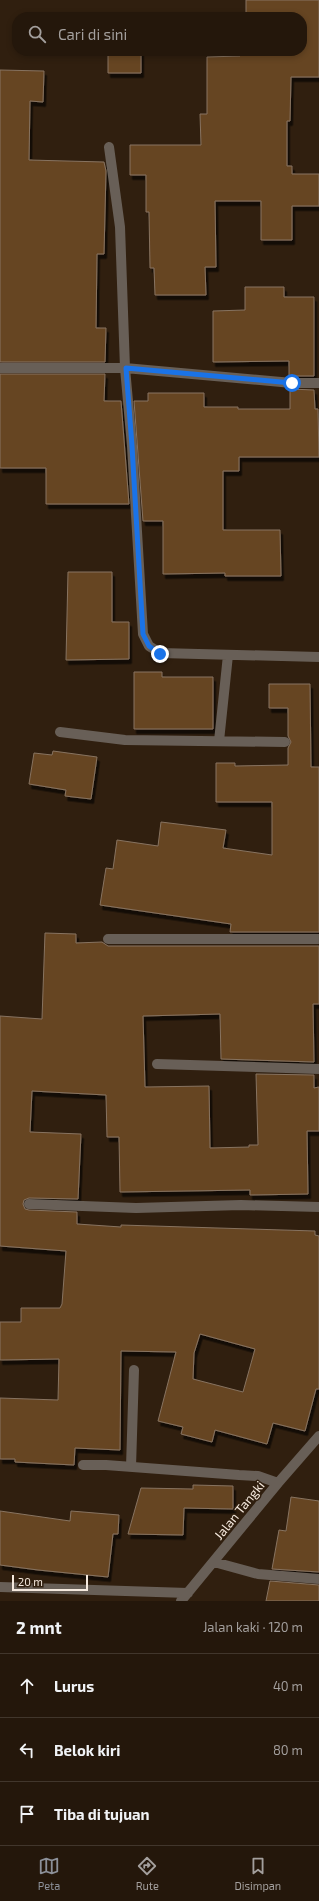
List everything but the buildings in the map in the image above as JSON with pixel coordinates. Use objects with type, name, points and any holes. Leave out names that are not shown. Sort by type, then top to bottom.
[{"type":"street","points":[[109,147],[120,227],[126,368],[143,634],[149,646],[160,654],[319,658]]},
{"type":"street","points":[[0,368],[126,368],[292,383],[319,383]]},
{"type":"street","points":[[220,741],[228,655]]},
{"type":"street","points":[[60,732],[126,740],[285,742]]},
{"type":"street","points":[[108,939],[319,939]]},
{"type":"street","points":[[158,1064],[319,1070]]},
{"type":"street","points":[[29,1204],[136,1208],[241,1205],[319,1207]]},
{"type":"street","points":[[131,1467],[134,1370]]},
{"type":"street","name":"Jalan Tangki","points":[[185,1597],[278,1483],[319,1436]]},
{"type":"street","points":[[83,1465],[258,1476],[278,1483]]},
{"type":"street","points":[[214,1562],[258,1574],[319,1579]]},
{"type":"street","points":[[0,1587],[185,1597]]},
{"type":"route","points":[[160,654],[149,646],[143,634],[140,562],[126,368],[292,383]]}]
